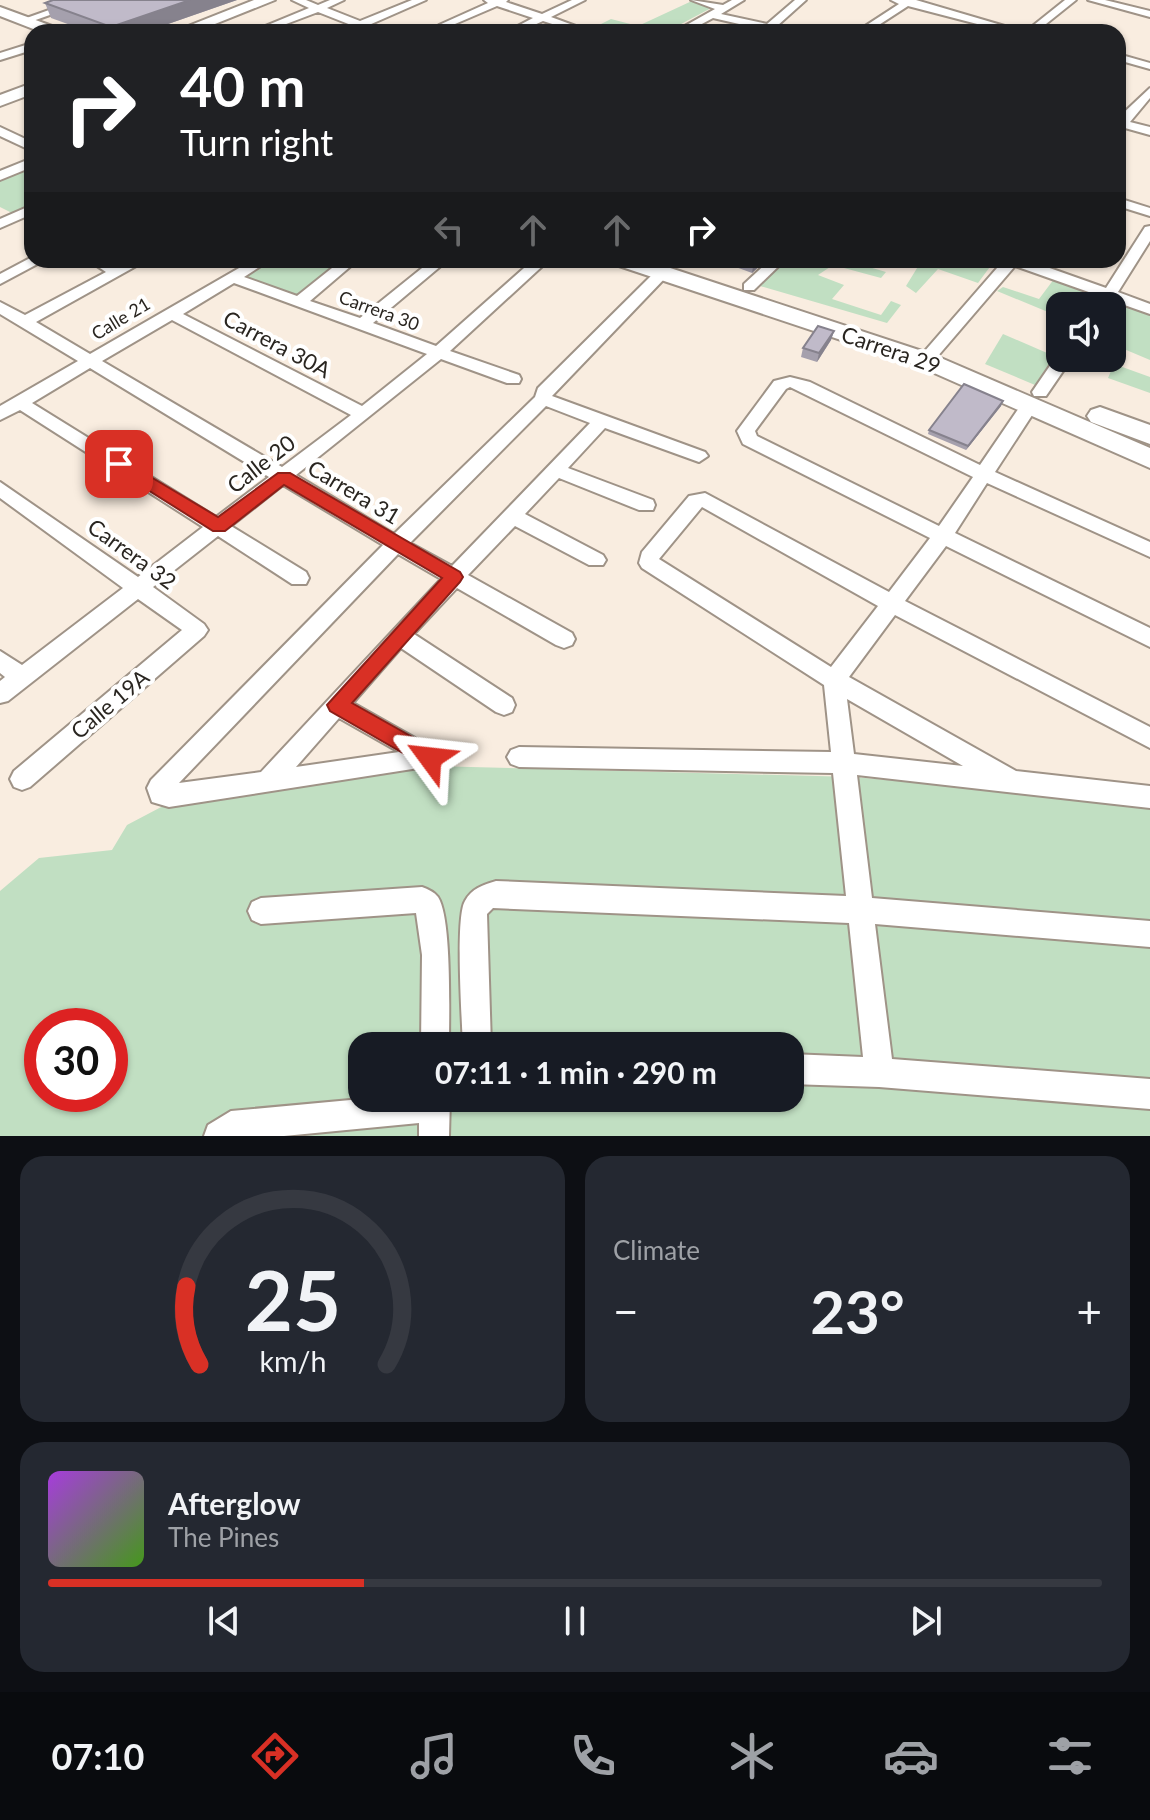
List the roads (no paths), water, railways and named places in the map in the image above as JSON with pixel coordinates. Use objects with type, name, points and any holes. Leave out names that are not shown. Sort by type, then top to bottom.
[{"type":"main road","points":[[186,24],[250,0]]},
{"type":"main road","points":[[203,24],[268,0]]},
{"type":"main road","points":[[0,11],[24,24]]},
{"type":"main road","points":[[0,21],[24,26]]},
{"type":"main road","points":[[0,94],[24,89]]},
{"type":"main road","points":[[0,101],[24,90]]},
{"type":"main road","name":"Carrera 29","points":[[666,268],[930,354]]},
{"type":"main road","name":"Carrera 29","points":[[668,268],[749,287],[930,354],[1035,399],[1150,459]]},
{"type":"main road","name":"Carrera 29","points":[[1035,399],[1149,433]]},
{"type":"street","points":[[35,24],[87,0]]},
{"type":"street","points":[[297,0],[357,24]]},
{"type":"street","points":[[276,24],[339,0]]},
{"type":"street","points":[[361,24],[421,0]]},
{"type":"street","points":[[529,24],[580,0]]},
{"type":"street","points":[[696,0],[723,8]]},
{"type":"street","points":[[695,24],[739,0]]},
{"type":"street","points":[[774,24],[801,0]]},
{"type":"street","points":[[1040,24],[1071,0]]},
{"type":"street","points":[[1093,0],[1150,14]]},
{"type":"street","points":[[446,24],[496,1],[561,24]]},
{"type":"street","points":[[872,24],[905,1],[990,24]]},
{"type":"street","points":[[712,15],[745,24]]},
{"type":"street","points":[[0,57],[24,49]]},
{"type":"street","points":[[1126,59],[1150,66]]},
{"type":"street","points":[[1126,118],[1150,91]]},
{"type":"street","points":[[1126,126],[1150,131]]},
{"type":"street","points":[[0,131],[24,143]]},
{"type":"street","points":[[0,176],[24,166]]},
{"type":"street","points":[[1126,204],[1150,212]]},
{"type":"street","points":[[4,218],[24,212]]},
{"type":"street","points":[[1111,292],[1150,230]]},
{"type":"street","points":[[0,280],[24,267]]},
{"type":"street","points":[[110,268],[117,272]]},
{"type":"street","points":[[25,321],[125,268]]},
{"type":"street","name":"Calle 21","points":[[0,414],[250,268]]},
{"type":"street","points":[[298,303],[341,268]]},
{"type":"street","points":[[360,326],[431,268]]},
{"type":"street","name":"Calle 20","points":[[0,694],[363,414],[438,353],[533,268]]},
{"type":"street","points":[[337,705],[430,758],[169,796],[161,794],[159,788],[396,544],[543,399],[544,392],[658,268]]},
{"type":"street","points":[[749,287],[769,268]]},
{"type":"street","points":[[930,354],[1006,268]]},
{"type":"street","points":[[1032,268],[1087,292]]},
{"type":"street","name":"Carrera 30","points":[[233,278],[513,379]]},
{"type":"street","points":[[1126,304],[1150,309]]},
{"type":"street","name":"Carrera 31","points":[[0,307],[396,544],[564,639]]},
{"type":"street","name":"Carrera 30A","points":[[170,313],[363,414]]},
{"type":"street","points":[[879,1072],[834,680],[942,537],[1054,372]]},
{"type":"street","points":[[1150,550],[985,475],[804,386],[790,382],[780,385],[746,431],[749,440],[1150,638]]},
{"type":"street","points":[[543,399],[699,456]]},
{"type":"street","points":[[19,402],[299,578]]},
{"type":"street","points":[[268,781],[399,636],[602,421]]},
{"type":"street","points":[[555,470],[646,505]]},
{"type":"street","name":"Carrera 32","points":[[0,489],[197,630]]},
{"type":"street","points":[[1013,782],[834,680],[649,563],[649,557],[696,501],[705,500],[890,603],[1150,738]]},
{"type":"street","points":[[512,516],[596,560]]},
{"type":"street","name":"Calle 19A","points":[[22,779],[197,630]]},
{"type":"street","points":[[399,636],[504,705]]},
{"type":"street","points":[[0,660],[21,677]]},
{"type":"street","points":[[519,757],[842,763],[1150,797]]},
{"type":"street","points":[[477,1032],[474,910],[485,897],[496,894],[860,910],[1150,934]]},
{"type":"street","points":[[261,911],[422,900],[428,905],[435,955],[435,1032]]},
{"type":"street","points":[[804,1069],[879,1072],[1150,1094]]},
{"type":"street","points":[[219,1136],[231,1126],[434,1114]]}]
